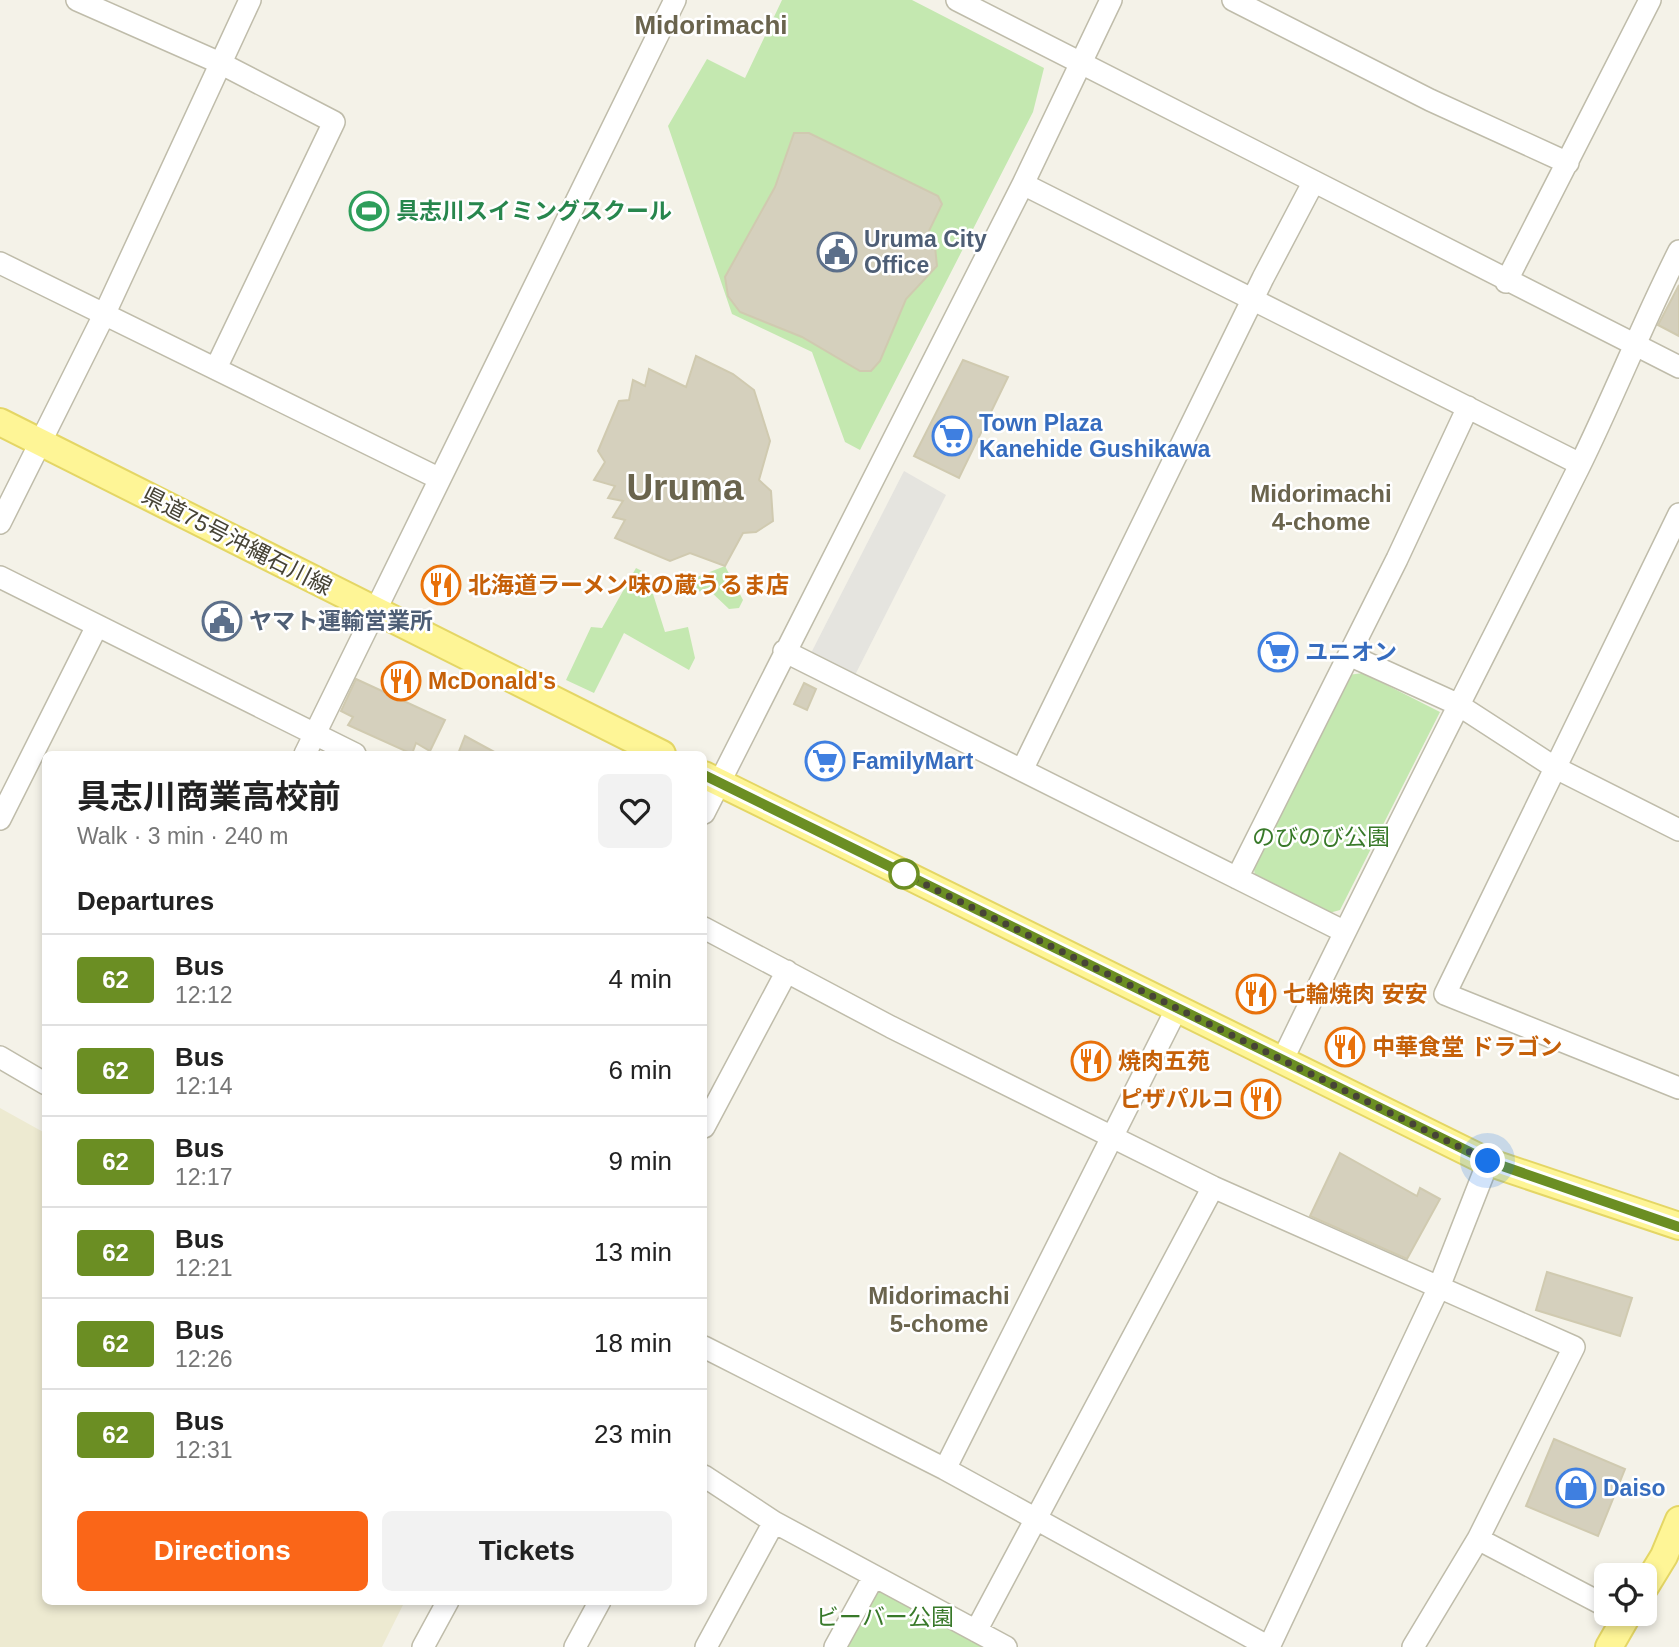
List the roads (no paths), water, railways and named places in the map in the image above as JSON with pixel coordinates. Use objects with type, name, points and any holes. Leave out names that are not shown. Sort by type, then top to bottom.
[{"type":"main road","name":"県道75号沖縄石川線","points":[[0,422],[656,751]]},
{"type":"main road","points":[[711,779],[1488,1161],[1679,1227]]},
{"type":"main road","points":[[1657,1575],[1672,1560],[1679,1520]]},
{"type":"main road","points":[[1609,1647],[1615,1626]]},
{"type":"street","points":[[77,0],[220,63],[334,122],[216,368]]},
{"type":"street","points":[[0,523],[104,315],[250,0]]},
{"type":"street","points":[[957,0],[1506,282],[1679,367]]},
{"type":"street","points":[[707,798],[711,779],[784,651],[1023,184],[1111,0]]},
{"type":"street","points":[[1233,0],[1430,100],[1568,163]]},
{"type":"street","points":[[1506,282],[1650,0]]},
{"type":"street","points":[[306,751],[668,2]]},
{"type":"street","points":[[1022,770],[1313,183]]},
{"type":"street","points":[[1023,184],[1580,464]]},
{"type":"street","points":[[1282,1061],[1343,931],[1580,464],[1679,251]]},
{"type":"street","points":[[0,262],[438,478]]},
{"type":"street","points":[[1237,878],[1349,655],[1468,407]]},
{"type":"street","points":[[1678,521],[1554,767],[1445,994],[1679,1088]]},
{"type":"street","points":[[0,577],[349,751]]},
{"type":"street","points":[[0,820],[97,626]]},
{"type":"street","points":[[784,651],[1343,931]]},
{"type":"street","points":[[1349,655],[1457,704],[1554,767],[1679,830]]},
{"type":"street","points":[[707,930],[1213,1187],[1574,1347],[1478,1539],[1413,1647]]},
{"type":"street","points":[[707,1121],[787,971]]},
{"type":"street","points":[[945,1469],[1177,1010]]},
{"type":"street","points":[[0,1058],[42,1082]]},
{"type":"street","points":[[707,1349],[945,1469],[1269,1647],[1439,1287],[1488,1161]]},
{"type":"street","points":[[976,1631],[1213,1187]]},
{"type":"street","points":[[707,1478],[774,1522],[873,1578],[1006,1647]]},
{"type":"street","points":[[706,1647],[774,1522]]},
{"type":"street","points":[[1478,1539],[1594,1600]]},
{"type":"street","points":[[835,1647],[873,1578]]},
{"type":"street","points":[[423,1647],[446,1605]]},
{"type":"street","points":[[575,1647],[598,1605]]},
{"type":"place","name":"具志川スイミングスクール","points":[[369,211]]},
{"type":"place","name":"Uruma City Office","points":[[837,252]]},
{"type":"place","name":"Town Plaza Kanehide Gushikawa","points":[[952,436]]},
{"type":"place","name":"北海道ラーメン味の蔵うるま店","points":[[441,585]]},
{"type":"place","name":"ヤマト運輸営業所","points":[[222,621]]},
{"type":"place","name":"ユニオン","points":[[1278,652]]},
{"type":"place","name":"McDonald's","points":[[401,681]]},
{"type":"place","name":"FamilyMart","points":[[825,761]]},
{"type":"place","name":"七輪焼肉 安安","points":[[1256,994]]},
{"type":"place","name":"中華食堂 ドラゴン","points":[[1345,1047]]},
{"type":"place","name":"焼肉五苑","points":[[1091,1061]]},
{"type":"place","name":"ピザパルコ","points":[[1261,1099]]},
{"type":"place","name":"Daiso","points":[[1576,1488]]},
{"type":"district","name":"Midorimachi","points":[[711,25]]},
{"type":"district","name":"Uruma","points":[[685,487]]},
{"type":"district","name":"Midorimachi 4-chome","points":[[1321,507]]},
{"type":"district","name":"Midorimachi 5-chome","points":[[939,1309]]},
{"type":"park label","name":"のびのび公園","points":[[1321,837]]},
{"type":"park label","name":"ビーバー公園","points":[[885,1617]]}]
